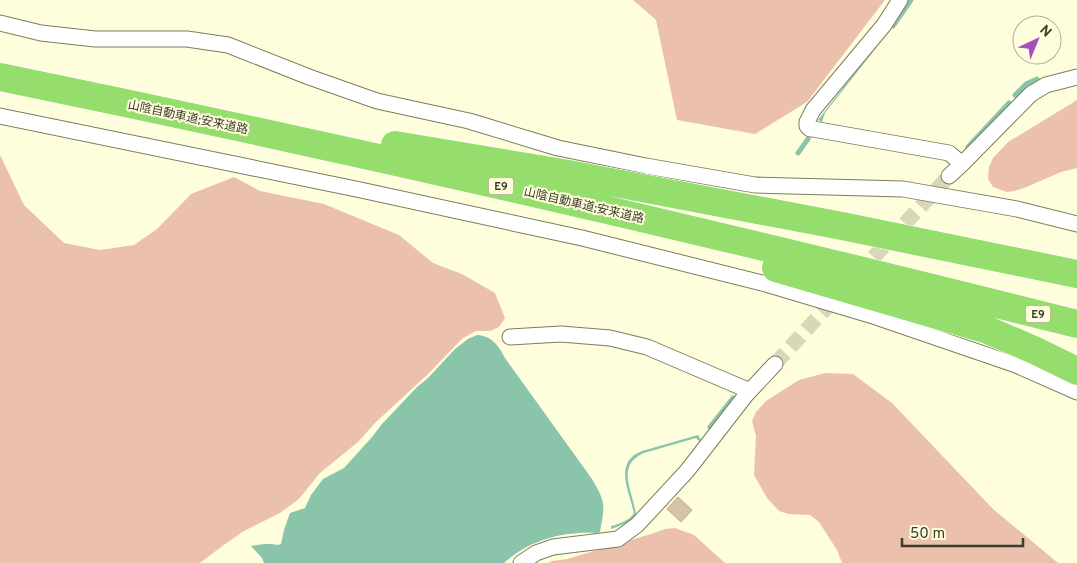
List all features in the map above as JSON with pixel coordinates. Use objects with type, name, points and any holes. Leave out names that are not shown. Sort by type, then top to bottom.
[{"type":"highway","name":"山陰自動車道;安来道路","points":[[0,78],[191,116],[658,221],[1077,324]]},
{"type":"highway","points":[[191,116],[417,148],[564,173],[832,224],[1077,274]]},
{"type":"highway","points":[[351,152],[413,173],[811,278],[986,329],[1077,371]]},
{"type":"street","points":[[900,0],[884,25],[814,110],[807,122],[807,126],[813,129],[949,152],[962,164]]},
{"type":"street","points":[[0,23],[41,33],[95,39],[186,39],[228,45],[377,101],[469,122],[558,148],[646,166],[755,185],[903,189],[1017,209],[1077,224]]},
{"type":"street","points":[[949,176],[1031,94],[1046,85],[1077,77]]},
{"type":"street","points":[[0,116],[356,189],[572,236],[766,284],[870,315],[1016,365],[1077,392]]},
{"type":"street","points":[[510,337],[560,334],[610,338],[646,347],[750,392]]},
{"type":"street","points":[[521,563],[536,553],[553,547],[618,539],[637,526],[775,364]]},
{"type":"shaded area","points":[[633,0],[885,0],[807,102],[755,134],[677,120],[656,20]]},
{"type":"shaded area","points":[[896,20],[825,113],[822,122],[818,120]]},
{"type":"shaded area","points":[[1077,100],[1077,168],[1061,172],[1014,191],[1007,192],[993,187],[988,179],[989,167],[993,158],[1008,142]]},
{"type":"shaded area","points":[[0,155],[24,205],[64,243],[100,250],[134,245],[157,229],[191,194],[234,177],[260,191],[324,204],[399,235],[433,263],[462,274],[495,293],[505,318],[499,327],[490,331],[476,331],[463,338],[427,375],[375,423],[358,442],[320,473],[299,499],[280,513],[244,531],[200,563],[0,563]]},
{"type":"shaded area","points":[[477,335],[487,337],[497,346],[592,479],[603,504],[600,532],[572,534],[547,539],[524,548],[504,563],[264,563],[251,546],[281,544],[290,513],[305,508],[311,495],[323,479],[344,468],[382,424],[455,349]]},
{"type":"shaded area","points":[[825,373],[853,374],[892,403],[993,509],[1058,563],[842,563],[837,550],[819,522],[810,515],[788,514],[779,511],[767,498],[754,475],[756,436],[752,421],[756,412],[766,401],[799,380]]},
{"type":"shaded area","points":[[698,435],[701,440],[699,441],[696,438],[644,453],[635,458],[630,464],[628,480],[636,514],[625,523],[611,529],[611,526],[627,520],[634,513],[625,478],[625,470],[633,456],[642,451]]},
{"type":"shaded area","points":[[675,528],[694,535],[725,563],[548,563],[665,529]]},
{"type":"building","points":[[678,497],[692,510],[681,522],[667,509]]},
{"type":"waterway","points":[[893,26],[911,0]]},
{"type":"waterway","points":[[1015,95],[1026,84],[1037,79]]},
{"type":"waterway","points":[[968,147],[1009,103]]},
{"type":"waterway","points":[[798,153],[808,139]]},
{"type":"waterway","points":[[710,427],[733,398]]},
{"type":"tunnel","points":[[858,274],[949,176]]},
{"type":"tunnel","points":[[775,364],[839,294]]}]
